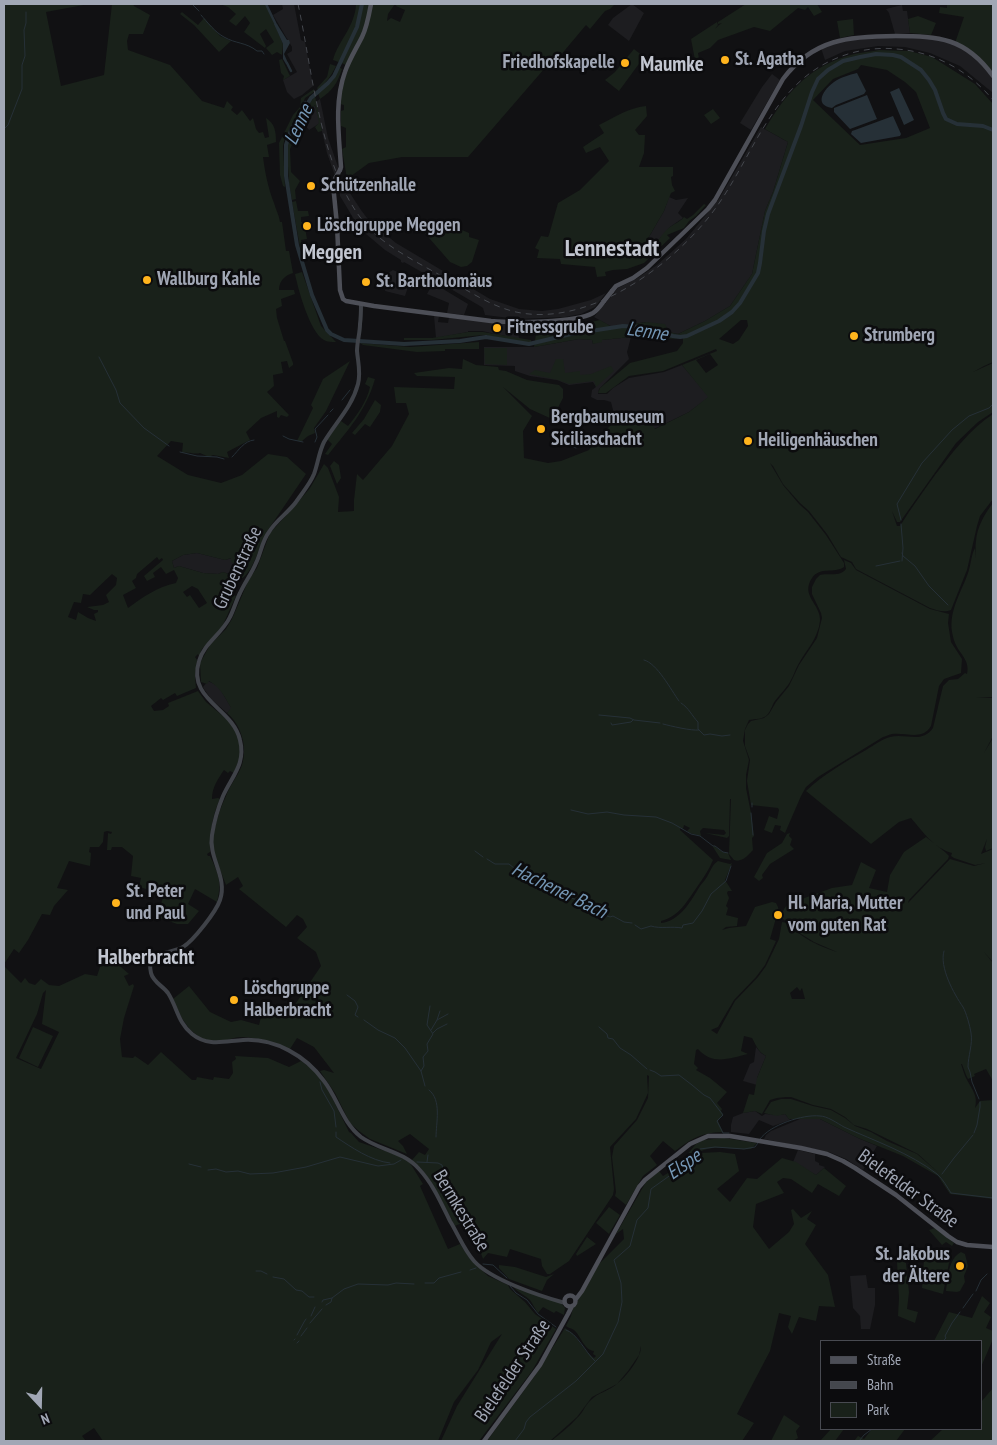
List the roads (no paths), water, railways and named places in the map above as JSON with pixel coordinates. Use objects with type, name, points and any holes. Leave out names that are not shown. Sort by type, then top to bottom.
[{"type":"main road","points":[[371,4],[366,27],[345,71],[338,102],[341,167],[333,184],[337,220],[340,295],[344,300],[361,304],[496,321],[548,321],[570,319],[591,314],[596,311],[616,286],[633,278],[647,268],[708,209],[715,200],[779,85],[790,70],[807,54],[820,47],[856,37],[931,37],[948,40],[965,48],[980,60],[993,76]]},
{"type":"main road","name":"Grubenstraße","points":[[361,304],[357,345],[360,376],[355,396],[323,444],[316,470],[310,480],[291,508],[276,522],[269,532],[256,565],[226,625],[207,646],[199,661],[197,673],[200,687],[209,701],[227,716],[235,726],[241,741],[242,755],[237,771],[220,803],[212,836],[212,851],[222,883],[222,895],[218,905],[194,937],[178,950],[159,954],[150,968],[152,975],[168,993],[182,1022],[194,1035],[215,1043],[252,1040],[272,1044],[296,1054],[316,1071],[329,1088],[343,1117],[354,1131],[372,1143],[404,1156]]},
{"type":"main road","name":"Bielefelder Straße","points":[[484,1441],[540,1365],[567,1317],[567,1303],[576,1303],[574,1297],[584,1287],[640,1187],[653,1172],[690,1144],[704,1137],[719,1135],[820,1152],[843,1161],[896,1195],[952,1240],[967,1245],[993,1247]]},
{"type":"main road","name":"Bermkestraße","points":[[404,1156],[416,1165],[426,1177],[467,1252],[481,1268],[502,1280],[567,1303]]},
{"type":"main road","points":[[567,1303],[569,1295],[574,1297]]},
{"type":"waterway","points":[[192,4],[199,11]]},
{"type":"waterway","points":[[266,4],[277,27]]},
{"type":"waterway","name":"Lenne","points":[[362,4],[357,27],[334,76],[311,98],[291,130],[286,145],[286,176],[297,245],[312,295],[327,330],[344,340],[404,344],[460,341],[486,337],[529,344],[571,334],[623,326],[640,327],[680,337],[687,336],[719,321],[732,312],[740,303],[758,273],[768,214],[818,79],[843,61],[876,54],[901,57],[921,70],[929,80],[935,90],[946,119],[957,124],[983,126],[993,130]]},
{"type":"waterway","points":[[4,129],[8,125],[22,89],[26,12]]},
{"type":"waterway","points":[[201,15],[221,35],[257,51],[262,51],[264,54]]},
{"type":"waterway","points":[[287,63],[291,71]]},
{"type":"waterway","name":"Lenne","points":[[299,116],[305,102]]},
{"type":"waterway","points":[[99,357],[116,390],[120,403],[144,428],[169,446]]},
{"type":"waterway","points":[[342,400],[350,390]]},
{"type":"waterway","name":"Hachener Bach","points":[[901,520],[897,504],[922,463],[952,430],[969,416],[989,408],[993,404]]},
{"type":"waterway","points":[[330,412],[333,409]]},
{"type":"waterway","points":[[315,442],[317,437],[315,429],[328,415]]},
{"type":"waterway","points":[[283,436],[303,442]]},
{"type":"waterway","points":[[232,457],[244,444],[254,440]]},
{"type":"waterway","points":[[571,446],[576,448]]},
{"type":"waterway","points":[[180,452],[224,459]]},
{"type":"waterway","name":"Hachener Bach","points":[[901,524],[902,561]]},
{"type":"waterway","points":[[902,553],[915,566],[929,586],[948,605]]},
{"type":"waterway","name":"Hachener Bach","points":[[876,566],[900,561]]},
{"type":"waterway","points":[[644,660],[659,671],[679,701]]},
{"type":"waterway","points":[[681,703],[698,722],[698,729],[704,735],[730,735]]},
{"type":"waterway","points":[[599,715],[660,723]]},
{"type":"waterway","points":[[611,723],[612,725],[633,720]]},
{"type":"waterway","points":[[663,724],[699,730]]},
{"type":"waterway","points":[[571,810],[588,814],[607,812],[656,817],[672,823],[691,834],[700,836],[713,846],[728,853]]},
{"type":"waterway","name":"Hachener Bach","points":[[751,813],[753,835]]},
{"type":"waterway","name":"Hachener Bach","points":[[475,851],[483,857]]},
{"type":"waterway","name":"Hachener Bach","points":[[487,859],[495,864],[509,864],[529,879],[552,891],[582,902],[597,912],[632,923]]},
{"type":"waterway","name":"Hachener Bach","points":[[635,925],[641,929],[651,926],[682,928],[683,925],[693,923],[711,894],[726,881],[731,866]]},
{"type":"waterway","points":[[944,951],[945,972],[964,1009],[970,1027],[971,1041],[968,1067],[979,1099]]},
{"type":"waterway","points":[[347,995],[355,1001],[358,1007],[355,1015],[358,1017]]},
{"type":"waterway","points":[[421,1071],[424,1066],[423,1057],[428,1051],[427,1044],[433,1034],[427,1025],[430,1006]]},
{"type":"waterway","points":[[437,1020],[440,1011]]},
{"type":"waterway","points":[[431,1030],[437,1020],[448,1014]]},
{"type":"waterway","points":[[364,1020],[378,1030],[395,1038],[405,1048],[421,1071],[425,1086]]},
{"type":"waterway","points":[[433,1033],[447,1024]]},
{"type":"waterway","points":[[599,1027],[607,1034],[608,1038],[613,1039],[620,1048],[647,1069]]},
{"type":"waterway","points":[[650,1070],[661,1076],[679,1075],[710,1098],[723,1115],[717,1121],[723,1133],[729,1133]]},
{"type":"waterway","points":[[320,1082],[322,1090],[334,1111],[336,1127]]},
{"type":"waterway","points":[[429,1090],[433,1094],[437,1106],[436,1137]]},
{"type":"waterway","points":[[974,1133],[980,1102]]},
{"type":"waterway","name":"Elspe","points":[[760,1139],[771,1129],[787,1122],[805,1117],[823,1116],[892,1148],[927,1167],[939,1176],[951,1193],[993,1198]]},
{"type":"waterway","points":[[336,1132],[336,1137],[355,1149],[376,1160],[390,1163]]},
{"type":"waterway","points":[[942,1174],[973,1135]]},
{"type":"waterway","name":"Elspe","points":[[515,1441],[530,1417],[576,1381],[603,1354],[618,1322],[622,1302],[621,1283],[614,1260],[630,1246],[637,1220],[648,1208],[651,1189],[686,1164],[700,1149],[715,1147],[744,1149],[755,1147],[758,1143]]},
{"type":"waterway","points":[[427,1162],[428,1155]]},
{"type":"waterway","points":[[208,1170],[238,1171],[250,1174],[273,1173],[306,1167],[340,1157],[378,1166],[394,1164],[401,1160]]},
{"type":"waterway","points":[[417,1162],[438,1163],[442,1165],[444,1189],[453,1199],[457,1219],[465,1225],[467,1234]]},
{"type":"waterway","points":[[189,1164],[201,1167]]},
{"type":"waterway","points":[[483,1264],[493,1265],[507,1278]]},
{"type":"waterway","points":[[470,1270],[476,1268]]},
{"type":"waterway","points":[[256,1271],[267,1274]]},
{"type":"waterway","points":[[425,1283],[434,1283],[439,1278],[461,1272]]},
{"type":"waterway","points":[[976,1291],[981,1280],[987,1274]]},
{"type":"waterway","points":[[273,1277],[284,1279],[296,1290],[302,1291],[309,1297],[314,1297]]},
{"type":"waterway","points":[[326,1305],[344,1289],[358,1284],[414,1284]]},
{"type":"waterway","points":[[510,1286],[516,1293],[527,1300],[538,1314],[556,1327]]},
{"type":"waterway","points":[[963,1308],[973,1294]]},
{"type":"waterway","points":[[322,1302],[332,1298]]},
{"type":"waterway","points":[[311,1316],[315,1307]]},
{"type":"waterway","points":[[310,1323],[322,1309]]},
{"type":"waterway","points":[[944,1340],[960,1312]]},
{"type":"waterway","points":[[297,1335],[306,1319]]},
{"type":"waterway","points":[[301,1336],[307,1328]]},
{"type":"waterway","points":[[566,1330],[574,1335],[595,1361]]},
{"type":"waterway","points":[[859,1441],[871,1430]]},
{"type":"railway","points":[[298,4],[322,125],[342,186],[356,212],[374,233],[403,254],[485,300],[516,312],[544,314],[572,311],[628,288],[653,270],[677,251],[715,209],[780,103],[796,85],[815,70],[837,58],[859,51],[882,48],[925,54],[962,72],[993,100]]},
{"type":"place","name":"St. Agatha","points":[[725,60]]},
{"type":"place","name":"Friedhofskapelle","points":[[625,63]]},
{"type":"place","name":"Schützenhalle","points":[[311,186]]},
{"type":"place","name":"Löschgruppe Meggen","points":[[307,226]]},
{"type":"place","name":"Wallburg Kahle","points":[[147,280]]},
{"type":"place","name":"St. Bartholomäus","points":[[366,282]]},
{"type":"place","name":"Fitnessgrube","points":[[497,328]]},
{"type":"place","name":"Strumberg","points":[[854,336]]},
{"type":"place","name":"Bergbaumuseum Siciliaschacht","points":[[541,429]]},
{"type":"place","name":"Heiligenhäuschen","points":[[748,441]]},
{"type":"place","name":"St. Peter und Paul","points":[[116,903]]},
{"type":"place","name":"Hl. Maria, Mutter vom guten Rat","points":[[778,915]]},
{"type":"place","name":"Löschgruppe Halberbracht","points":[[234,1000]]},
{"type":"place","name":"St. Jakobus der Ältere","points":[[960,1266]]},
{"type":"district","name":"Maumke","points":[[672,65]]},
{"type":"district","name":"Lennestadt","points":[[612,249]]},
{"type":"district","name":"Meggen","points":[[332,253]]},
{"type":"district","name":"Halberbracht","points":[[146,958]]}]
